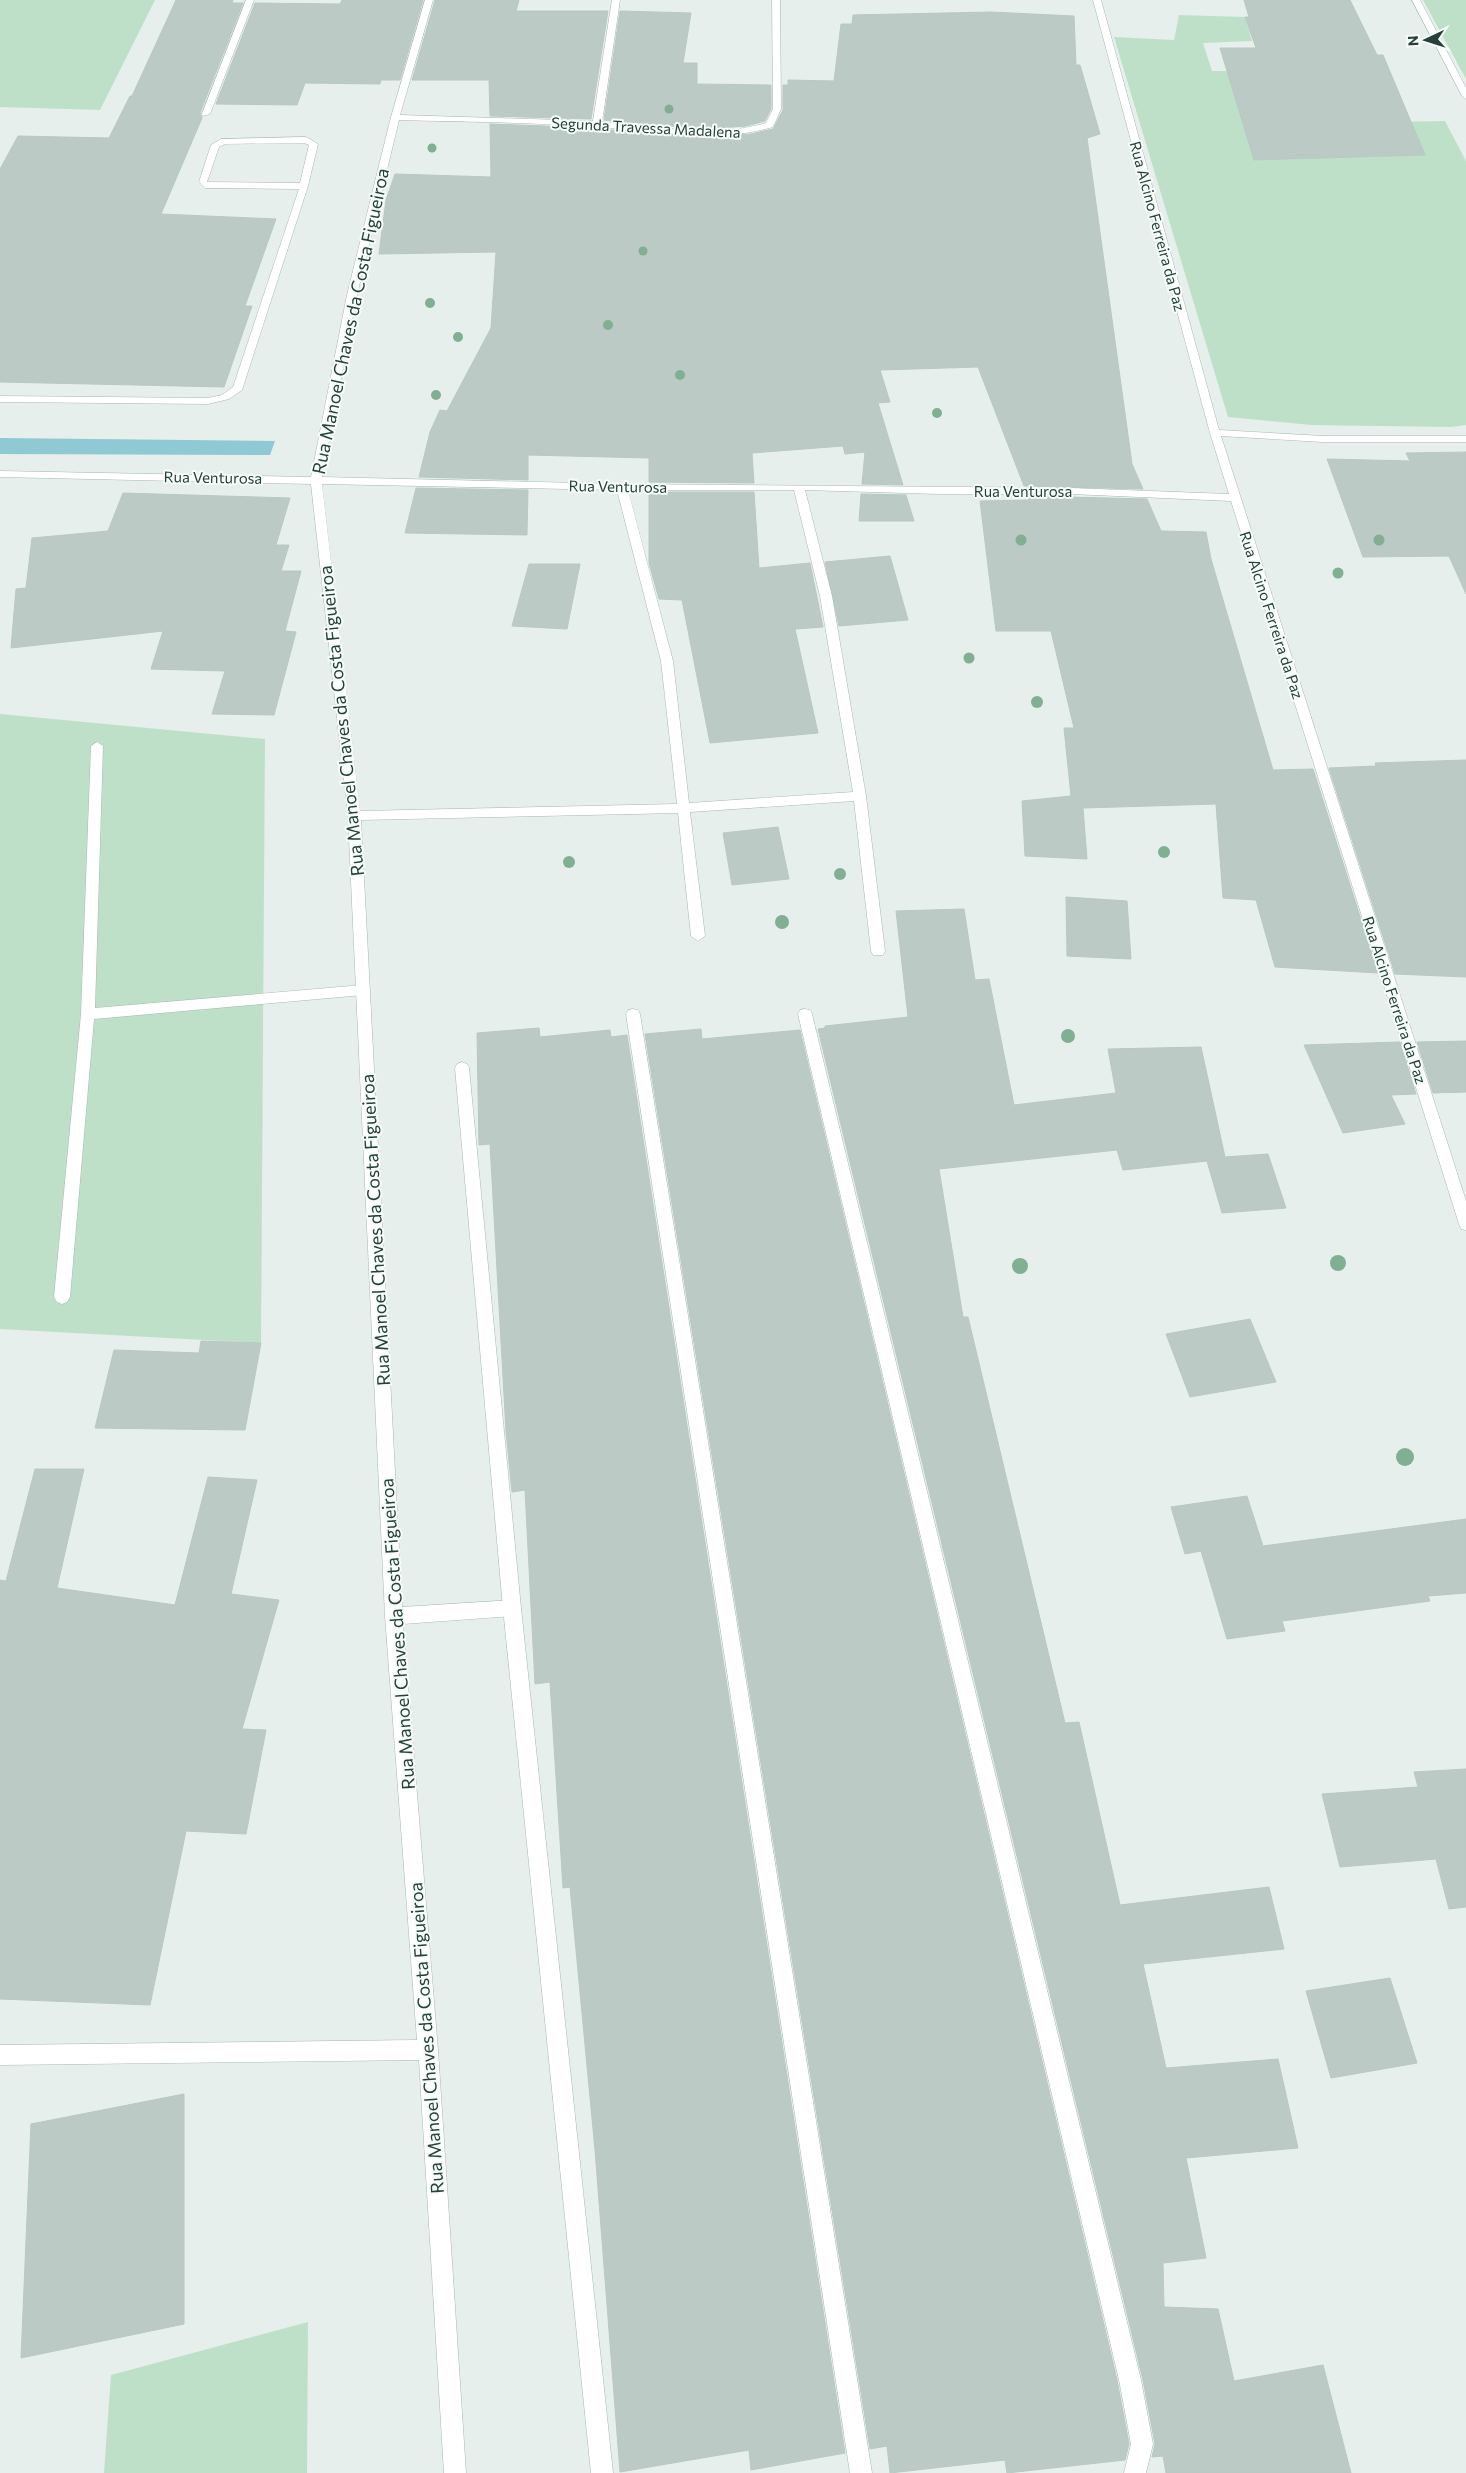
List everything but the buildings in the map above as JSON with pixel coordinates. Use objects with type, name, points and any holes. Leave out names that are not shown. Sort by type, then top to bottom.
[{"type":"street","points":[[206,114],[250,0]]},
{"type":"street","name":"Rua Manoel Chaves da Costa Figueiroa","points":[[429,0],[395,117],[352,294],[316,479],[354,816],[394,1616],[428,2050],[455,2473]]},
{"type":"street","points":[[597,124],[616,0]]},
{"type":"street","name":"Segunda Travessa Madalena","points":[[395,117],[597,124],[715,133],[744,133],[770,125],[777,109],[776,0]]},
{"type":"street","name":"Rua Alcino Ferreira da Paz","points":[[1097,0],[1215,433],[1466,1224]]},
{"type":"street","points":[[1416,0],[1466,96]]},
{"type":"street","points":[[0,399],[208,401],[225,397],[238,388],[304,186],[314,144],[306,140],[218,143],[215,145],[202,182],[210,186],[304,186]]},
{"type":"street","points":[[1215,433],[1323,438],[1466,439]]},
{"type":"street","name":"Rua Venturosa","points":[[0,474],[316,479],[622,487],[799,486],[938,491],[1071,491],[1235,498]]},
{"type":"street","points":[[799,486],[826,596],[860,796],[878,951]]},
{"type":"street","points":[[622,487],[668,661],[698,936]]},
{"type":"street","points":[[62,1297],[88,1014],[97,746]]},
{"type":"street","points":[[354,816],[683,808],[860,796]]},
{"type":"street","points":[[88,1014],[363,990]]},
{"type":"street","points":[[632,1014],[861,2473]]},
{"type":"street","points":[[805,1014],[1130,2380],[1142,2444],[1135,2473]]},
{"type":"street","points":[[462,1068],[512,1608],[602,2473]]},
{"type":"street","points":[[394,1616],[512,1608]]},
{"type":"street","points":[[0,2055],[428,2050]]},
{"type":"green space","points":[[0,0],[155,0],[100,110],[0,107]]},
{"type":"green space","points":[[1423,0],[1466,0],[1466,79]]},
{"type":"green space","points":[[1179,15],[1245,17],[1252,41],[1203,43],[1212,71],[1311,71],[1331,123],[1445,121],[1466,161],[1466,425],[1451,427],[1311,425],[1228,417],[1114,37],[1174,40]]},
{"type":"green space","points":[[0,714],[265,739],[261,1343],[0,1329]]},
{"type":"green space","points":[[308,2322],[307,2473],[104,2473],[111,2375]]},
{"type":"water","points":[[0,438],[275,441],[270,455],[0,454]]}]
